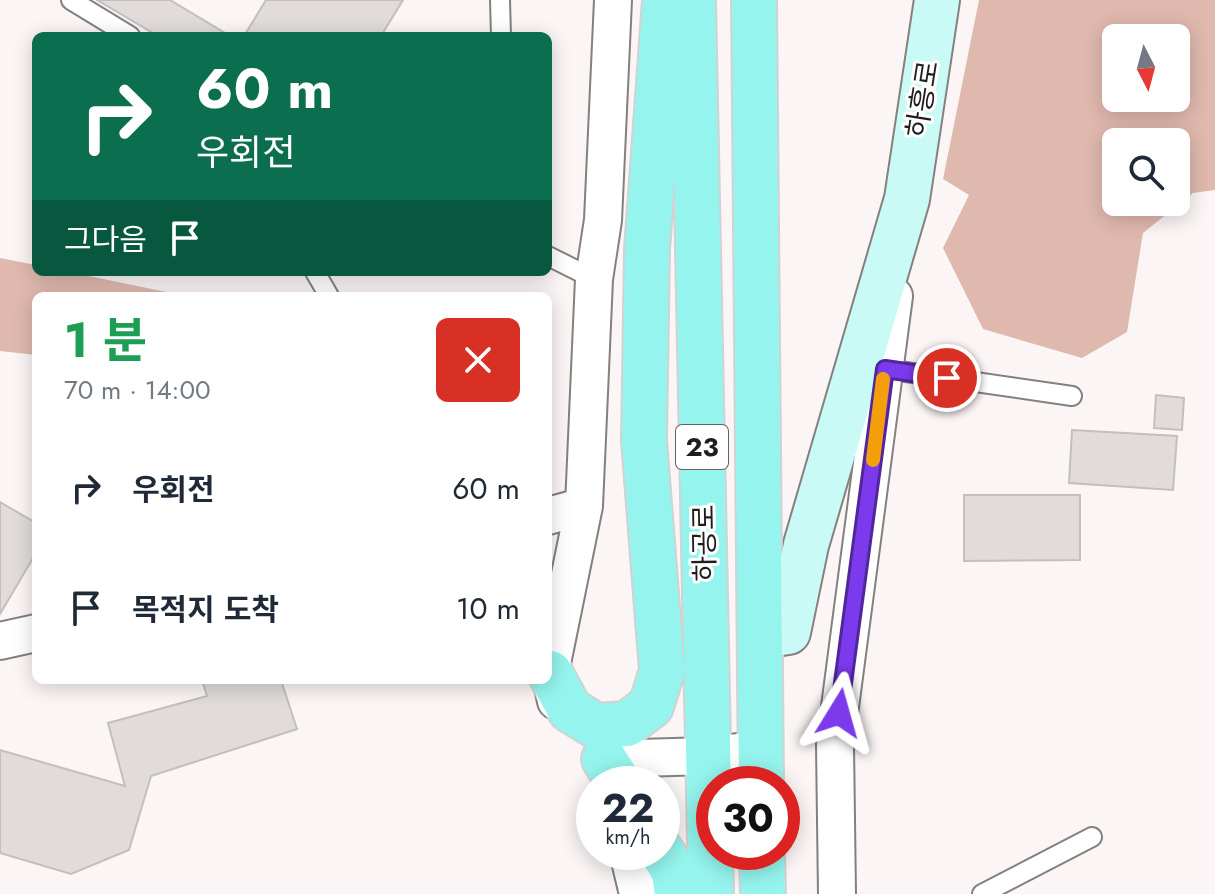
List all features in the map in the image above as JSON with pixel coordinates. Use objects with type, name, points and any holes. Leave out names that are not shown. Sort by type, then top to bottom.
[{"type":"main road","points":[[552,677],[570,710],[596,726],[627,724],[651,706],[662,671],[644,440],[647,250],[665,0]]},
{"type":"main road","name":"하공로","points":[[693,0],[711,894]]},
{"type":"main road","name":"하공로","points":[[754,0],[760,766]]},
{"type":"main road","points":[[673,870],[677,894]]},
{"type":"main road","points":[[762,870],[763,894]]},
{"type":"street","points":[[552,663],[584,506],[594,279],[603,220],[613,0]]},
{"type":"street","name":"하흥로","points":[[761,636],[788,632],[806,545],[907,199],[937,0]]},
{"type":"street","points":[[837,894],[835,745],[907,199]]},
{"type":"street","points":[[552,515],[584,506]]},
{"type":"street","points":[[0,641],[32,634]]},
{"type":"street","points":[[552,682],[562,726],[602,766]]},
{"type":"street","points":[[660,766],[708,756],[760,766]]},
{"type":"street","points":[[632,870],[638,894]]},
{"type":"lane","points":[[71,0],[123,32]]},
{"type":"lane","points":[[500,0],[501,32]]},
{"type":"lane","points":[[552,258],[594,279]]},
{"type":"lane","points":[[885,369],[1072,396]]},
{"type":"lane","points":[[982,894],[1092,837]]},
{"type":"shaded area","points":[[979,0],[1215,0],[1215,190],[1190,195],[1190,128],[1102,128],[1102,216],[1164,216],[1143,233],[1127,332],[1082,358],[983,329],[943,248],[969,195],[943,179]]},
{"type":"shaded area","points":[[0,258],[32,264],[32,276],[88,276],[166,292],[32,292],[32,355],[0,351]]},
{"type":"building","points":[[97,0],[170,0],[223,32],[151,32]]},
{"type":"building","points":[[266,0],[403,0],[383,32],[246,32]]},
{"type":"building","points":[[1156,395],[1184,398],[1182,430],[1154,428]]},
{"type":"building","points":[[1072,430],[1177,436],[1173,490],[1069,483]]},
{"type":"building","points":[[964,495],[1080,495],[1080,560],[964,561]]},
{"type":"building","points":[[0,502],[32,521],[32,560],[0,614]]},
{"type":"building","points":[[203,684],[282,684],[297,729],[151,776],[129,850],[71,874],[0,853],[0,750],[125,786],[108,723],[207,696]]},
{"type":"slow traffic","points":[[873,460],[883,379]]},
{"type":"route","points":[[839,713],[885,369],[947,378]]}]
